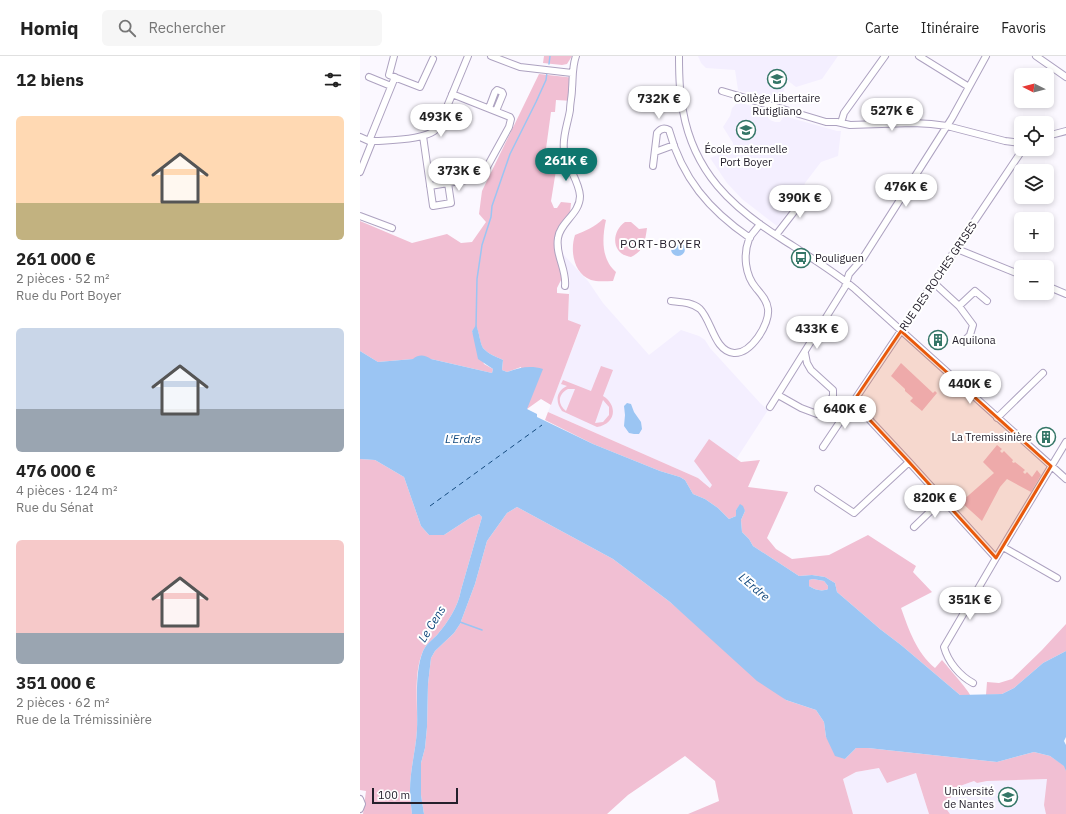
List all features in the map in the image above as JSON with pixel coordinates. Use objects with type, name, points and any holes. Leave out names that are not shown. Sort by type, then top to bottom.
[{"type":"street","points":[[394,56],[389,75],[420,87],[432,59]]},
{"type":"street","points":[[360,137],[370,141],[423,136],[434,133],[468,56]]},
{"type":"street","points":[[490,56],[514,65],[572,73]]},
{"type":"street","points":[[565,286],[566,280],[557,248],[558,237],[561,230],[576,210],[580,200],[579,190],[564,149],[572,89],[573,65],[576,56]]},
{"type":"street","points":[[679,56],[680,95],[690,137],[697,154],[713,181],[732,202],[760,224],[847,282],[1066,479]]},
{"type":"street","points":[[841,123],[844,113],[885,56]]},
{"type":"street","points":[[919,56],[969,87]]},
{"type":"street","points":[[770,407],[805,353],[847,282],[849,274],[863,258],[947,126],[986,56]]},
{"type":"street","points":[[1036,56],[1065,75]]},
{"type":"street","points":[[369,77],[391,86]]},
{"type":"street","points":[[360,172],[370,141],[395,77]]},
{"type":"street","points":[[488,108],[495,92],[498,90],[503,94],[496,111]]},
{"type":"street","points":[[722,91],[820,120],[850,125],[913,123],[947,126],[1014,142]]},
{"type":"street","points":[[430,186],[478,178],[483,175],[511,122],[510,117],[452,94]]},
{"type":"street","points":[[653,166],[655,152],[654,147],[657,133],[660,129],[667,128],[681,164],[701,195],[716,212],[750,238]]},
{"type":"street","points":[[1054,134],[1066,131]]},
{"type":"street","points":[[423,136],[432,206],[451,203],[448,183]]},
{"type":"street","points":[[655,152],[674,145]]},
{"type":"street","name":"RUE DES ROCHES GRISES","points":[[823,447],[1018,156]]},
{"type":"street","points":[[776,235],[810,191]]},
{"type":"street","points":[[360,216],[392,228]]},
{"type":"street","points":[[671,302],[690,304],[699,309],[709,324],[719,345],[726,350],[738,353],[751,346],[767,319],[768,308],[763,296],[750,280],[746,258],[750,238],[760,224]]},
{"type":"street","points":[[957,249],[1014,272]]},
{"type":"street","points":[[934,282],[959,306],[973,325],[970,335],[964,341]]},
{"type":"street","points":[[1054,289],[1066,294]]},
{"type":"street","points":[[959,306],[975,291],[987,301]]},
{"type":"street","points":[[778,395],[801,408],[817,414],[822,412],[833,396],[833,390],[811,370],[807,363],[805,353]]},
{"type":"street","points":[[997,418],[1043,373]]},
{"type":"street","points":[[853,402],[996,558]]},
{"type":"street","points":[[973,683],[967,680],[955,667],[946,655],[944,647],[1066,442]]},
{"type":"street","points":[[818,489],[854,513],[909,462]]},
{"type":"street","points":[[914,527],[943,499]]},
{"type":"street","points":[[1003,547],[1057,578]]},
{"type":"street","points":[[360,798],[362,804],[360,809]]},
{"type":"highlighted area","points":[[901,331],[1051,466],[996,558],[909,462],[853,402]]},
{"type":"shaded area","points":[[544,56],[572,56],[567,64],[562,65],[543,63]]},
{"type":"shaded area","name":"Collège Libertaire Rutigliano","points":[[698,56],[838,56],[822,79],[796,87],[787,80],[780,103],[738,90],[735,70],[706,68],[701,63]]},
{"type":"shaded area","points":[[539,74],[575,78],[573,101],[556,100],[555,112],[551,112],[545,156],[558,158],[551,201],[554,208],[557,208],[561,202],[571,203],[570,214],[555,251],[561,273],[561,280],[557,288],[557,293],[569,294],[568,320],[581,325],[551,405],[541,399],[527,409],[521,367],[507,372],[502,370],[503,360],[490,354],[483,348],[476,326],[472,331],[484,364],[493,369],[492,373],[431,359],[378,362],[360,351],[360,221],[412,243],[447,234],[461,243],[472,242],[486,222],[479,214],[482,191]]},
{"type":"shaded area","points":[[738,102],[768,111],[768,118],[775,122],[780,122],[784,116],[841,131],[838,156],[821,162],[805,183],[804,187],[806,188],[777,226],[742,199],[727,183],[710,158],[734,149],[733,143],[723,127],[730,116],[732,108]]},
{"type":"shaded area","points":[[603,219],[606,220],[603,241],[605,255],[611,267],[616,272],[613,281],[593,281],[585,277],[577,267],[574,260],[573,247],[575,235],[593,227]]},
{"type":"shaded area","points":[[625,222],[631,222],[639,229],[647,228],[643,246],[639,252],[631,257],[620,252],[615,242],[617,231]]},
{"type":"shaded area","points":[[562,253],[588,281],[603,303],[649,355],[681,330],[699,336],[705,340],[710,348],[768,410],[715,492],[698,478],[548,412],[581,326],[568,320],[570,279]]},
{"type":"shaded area","points":[[901,363],[933,393],[935,391],[937,393],[922,411],[910,401],[913,398],[891,376]]},
{"type":"shaded area","points":[[601,366],[613,370],[603,396],[611,404],[613,414],[608,422],[597,427],[562,411],[558,404],[559,394],[563,388],[567,386],[561,384],[563,380],[591,391]],"holes":[[[568,389],[575,389],[566,411],[561,405],[560,399],[562,394]],[[603,400],[609,407],[609,415],[603,422],[595,423]]]},
{"type":"shaded area","points":[[548,412],[698,478],[710,488],[712,485],[694,461],[709,439],[741,462],[760,460],[748,487],[788,492],[767,538],[776,549],[792,559],[829,555],[868,535],[916,566],[913,572],[932,592],[901,608],[910,632],[918,648],[928,662],[935,668],[942,660],[970,695],[960,695],[880,629],[837,592],[835,583],[825,577],[812,575],[799,576],[753,546],[742,532],[741,520],[745,511],[740,505],[736,510],[736,516],[729,519],[718,508],[705,499],[693,494],[685,480],[680,477],[660,471],[593,444],[545,420]]},
{"type":"shaded area","points":[[997,445],[1002,449],[1000,451],[1002,453],[1004,451],[1013,460],[1012,462],[1015,462],[1025,470],[1023,472],[1025,474],[1027,472],[1032,477],[1037,470],[1041,475],[1031,492],[1007,479],[1000,487],[982,521],[961,502],[994,473],[983,462]]},
{"type":"shaded area","points":[[360,459],[375,460],[404,477],[421,526],[429,535],[444,535],[470,518],[479,514],[482,517],[460,596],[455,608],[449,620],[425,648],[420,660],[417,679],[416,737],[410,782],[412,814],[363,814],[366,791],[360,790]]},
{"type":"shaded area","points":[[517,507],[613,559],[670,602],[786,700],[816,710],[824,722],[826,737],[845,759],[856,748],[997,762],[1034,752],[1050,756],[1065,766],[1066,814],[1046,814],[1044,805],[1047,779],[987,781],[977,783],[974,781],[957,787],[945,807],[950,814],[929,814],[916,773],[887,783],[879,768],[856,772],[843,779],[853,814],[688,814],[719,801],[715,781],[685,756],[628,795],[607,814],[424,814],[421,795],[421,763],[425,748],[427,727],[428,684],[431,658],[435,651],[454,633],[460,624],[475,584],[487,541],[507,513]]},
{"type":"shaded area","points":[[813,579],[824,581],[828,586],[828,589],[818,590],[809,586],[809,580]]},
{"type":"shaded area","points":[[1066,624],[1066,651],[1043,663],[1014,688],[1002,694],[986,695],[987,682],[999,683],[1012,679]]},
{"type":"shaded area","name":"Université de Nantes","points":[[879,768],[916,773],[929,814],[853,814],[843,779],[856,772]]},
{"type":"shaded area","name":"Université de Nantes","points":[[1048,779],[1066,814],[950,814],[945,807],[957,787],[974,781],[977,783],[987,781]]},
{"type":"water","points":[[675,242],[681,242],[685,246],[685,252],[681,256],[675,256],[671,252],[671,246]]},
{"type":"water","name":"L'Erdre","points":[[476,325],[483,348],[490,354],[503,360],[502,370],[507,372],[529,367],[543,369],[527,409],[537,414],[537,417],[593,444],[660,471],[680,477],[685,480],[693,494],[705,499],[718,508],[729,519],[736,516],[736,510],[740,504],[743,506],[745,511],[741,520],[742,532],[753,546],[799,576],[812,575],[825,577],[835,583],[837,592],[960,695],[1002,694],[1014,688],[1043,663],[1066,651],[1066,737],[1064,741],[1066,745],[1066,771],[1064,766],[1050,756],[1034,752],[997,762],[868,748],[856,748],[845,759],[835,756],[826,737],[824,722],[816,710],[786,700],[757,681],[670,602],[613,559],[517,507],[507,513],[487,541],[475,584],[460,624],[454,633],[435,651],[431,658],[428,684],[425,748],[421,763],[421,795],[424,814],[412,814],[410,782],[416,737],[417,679],[420,660],[425,648],[449,620],[455,608],[460,596],[482,517],[479,514],[470,518],[444,535],[429,535],[421,526],[404,477],[375,460],[360,459],[360,351],[378,362],[413,359],[418,356],[422,356],[492,373],[493,369],[478,359],[472,331]],"holes":[[[813,579],[824,581],[828,586],[828,589],[826,590],[818,590],[809,586],[809,580]]]},
{"type":"water","points":[[627,403],[631,404],[634,412],[641,422],[642,429],[639,434],[629,433],[624,426],[624,406]]},
{"type":"waterway","points":[[549,64],[550,56]]},
{"type":"waterway","points":[[476,327],[477,279],[482,245],[491,217],[492,206],[510,154],[546,80],[547,72]]},
{"type":"waterway","points":[[460,622],[482,630]]},
{"type":"ferry route","points":[[430,506],[542,425]]},
{"type":"place","name":"Collège Libertaire Rutigliano","points":[[777,79]]},
{"type":"place","name":"École maternelle Port Boyer","points":[[746,130]]},
{"type":"place","name":"Pouliguen","points":[[801,258]]},
{"type":"place","name":"Aquilona","points":[[938,340]]},
{"type":"place","name":"La Tremissinière","points":[[1046,437]]},
{"type":"place","name":"Université de Nantes","points":[[1008,797]]},
{"type":"district","name":"PORT-BOYER","points":[[661,244]]},
{"type":"water label","name":"Le Cens","points":[[432,624]]}]
